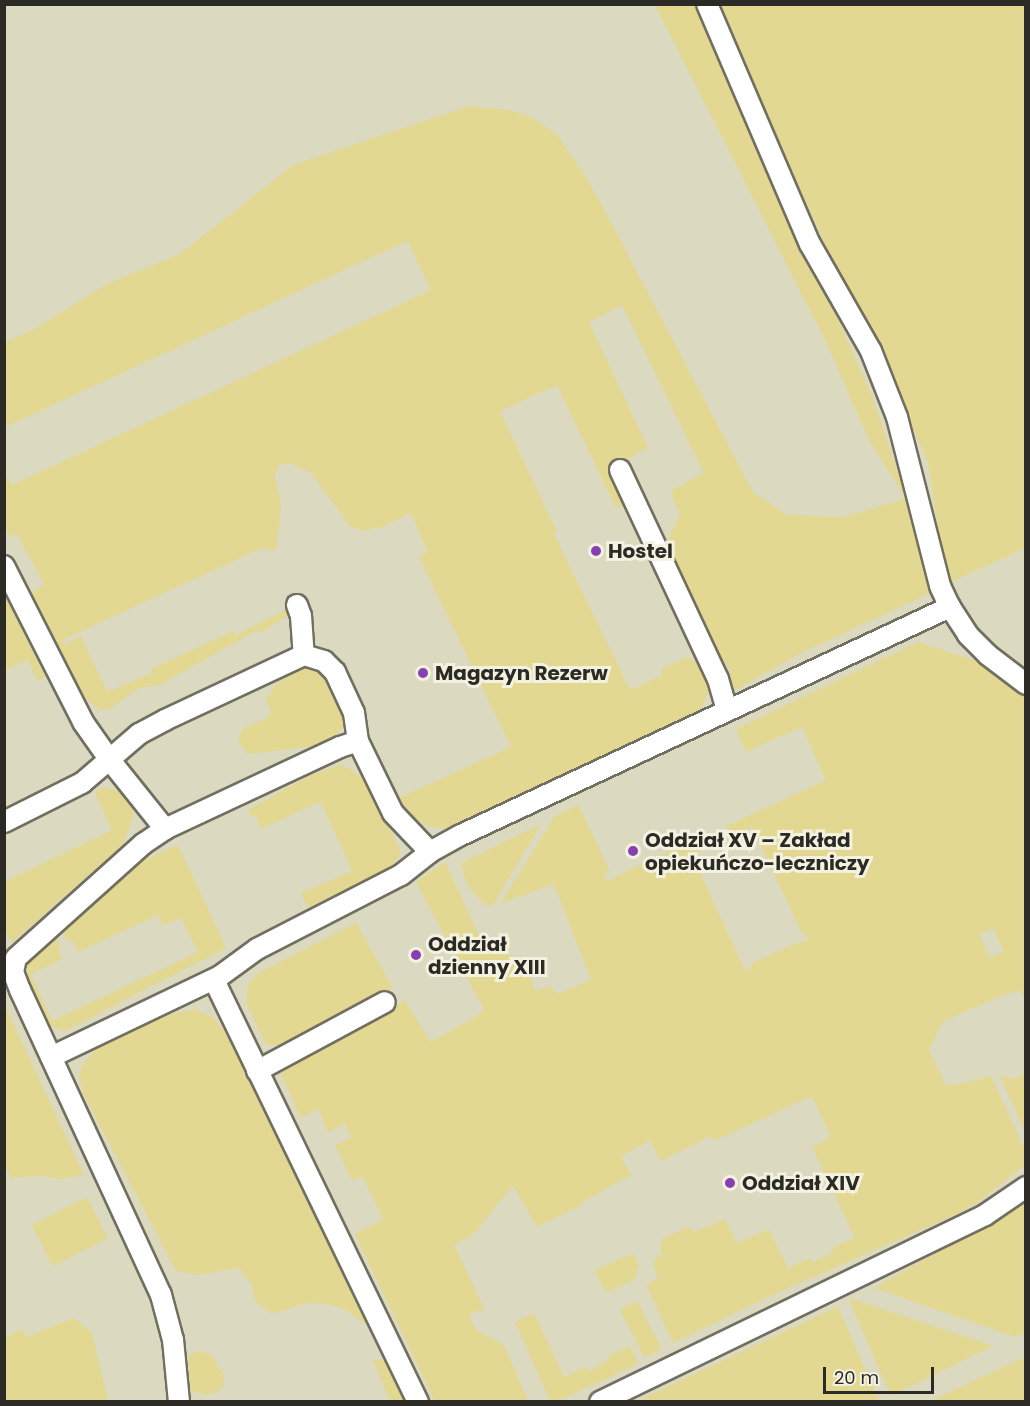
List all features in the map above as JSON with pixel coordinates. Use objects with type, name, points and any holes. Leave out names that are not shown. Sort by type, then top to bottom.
[{"type":"lane","points":[[707,4],[810,244],[871,351],[897,417],[940,586],[950,607],[968,634],[988,655],[1026,684]]},
{"type":"lane","points":[[620,470],[718,679],[727,711]]},
{"type":"lane","points":[[4,566],[83,722],[109,759],[165,829]]},
{"type":"lane","points":[[297,605],[303,632],[304,655]]},
{"type":"lane","points":[[51,1057],[214,980],[256,949],[401,875],[430,852],[461,835],[950,607]]},
{"type":"lane","points":[[4,822],[82,783],[139,734],[304,655],[324,661],[335,672],[354,713],[358,741],[393,813],[430,852]]},
{"type":"lane","points":[[179,1401],[173,1340],[161,1295],[16,980],[14,972],[16,958],[143,844],[165,829],[340,747],[358,741]]},
{"type":"lane","points":[[214,980],[418,1401]]},
{"type":"lane","points":[[257,1071],[385,1002]]},
{"type":"lane","points":[[600,1401],[985,1215],[1026,1187]]},
{"type":"shaded area","points":[[5,5],[1025,5],[1025,1401],[5,1401]]},
{"type":"shaded area","points":[[655,5],[697,5],[872,396],[937,590],[799,654],[734,691],[728,675],[733,672],[716,655],[665,547],[680,514],[670,491],[704,473],[622,305],[589,322],[648,448],[609,469],[626,504],[616,508],[557,385],[500,411],[557,532],[554,534],[629,688],[632,689],[663,675],[661,669],[687,657],[698,663],[708,684],[708,693],[700,710],[443,829],[425,825],[411,815],[399,798],[511,747],[419,557],[428,552],[411,513],[383,527],[362,531],[351,527],[311,473],[290,463],[279,465],[275,476],[281,504],[277,547],[273,551],[264,547],[62,640],[64,645],[81,636],[107,692],[152,673],[151,669],[233,631],[236,635],[290,608],[287,616],[261,633],[258,630],[159,685],[139,688],[108,710],[96,708],[81,693],[68,673],[31,594],[44,584],[17,534],[9,537],[5,527],[4,471],[12,485],[431,290],[409,244],[405,242],[5,427],[5,342],[33,330],[107,284],[180,254],[293,165],[469,106],[510,110],[535,119],[557,135],[585,175],[605,211],[753,492],[787,515],[845,517],[906,498],[869,440],[827,344]]},
{"type":"shaded area","points":[[718,5],[1025,5],[1025,548],[947,584],[928,462],[899,396],[835,267]]},
{"type":"shaded area","points":[[4,594],[45,677],[37,681],[28,660],[5,670]]},
{"type":"shaded area","points":[[918,642],[977,661],[1022,693],[1025,699],[1025,1001],[1020,990],[1003,995],[942,1022],[929,1050],[946,1085],[991,1076],[1025,1150],[1025,1165],[977,1203],[950,1217],[768,1297],[673,1343],[646,1285],[658,1278],[653,1265],[656,1257],[663,1255],[660,1249],[662,1239],[688,1227],[695,1232],[725,1219],[737,1243],[769,1229],[788,1268],[811,1258],[813,1262],[833,1253],[831,1248],[855,1238],[812,1147],[831,1137],[812,1096],[714,1141],[711,1136],[661,1161],[650,1141],[621,1156],[631,1175],[582,1202],[582,1205],[537,1227],[513,1185],[474,1234],[454,1245],[485,1310],[472,1312],[469,1317],[477,1331],[504,1345],[528,1401],[435,1401],[355,1234],[383,1219],[362,1176],[352,1181],[335,1145],[351,1138],[345,1123],[328,1133],[318,1109],[301,1118],[281,1074],[297,1059],[405,1000],[430,1042],[476,1017],[484,1010],[416,882],[445,862],[487,953],[499,952],[522,959],[536,991],[551,986],[556,994],[591,980],[554,884],[500,904],[555,816],[578,805],[610,871],[603,874],[607,881],[708,832],[714,844],[692,855],[745,971],[752,968],[750,964],[799,942],[809,941],[806,934],[803,935],[752,827],[730,837],[726,826],[826,780],[802,727],[746,752],[736,729]],"holes":[[[993,928],[1004,951],[990,958],[979,934]]]},
{"type":"shaded area","points":[[316,665],[326,672],[349,713],[344,726],[334,737],[318,746],[247,754],[238,741],[242,729],[265,719],[271,712],[266,699],[277,683],[298,670]]},
{"type":"shaded area","points":[[340,765],[352,770],[362,778],[400,849],[399,858],[390,867],[308,908],[301,893],[352,871],[322,804],[319,802],[261,829],[256,816],[252,817],[248,810],[311,775]]},
{"type":"shaded area","points":[[102,787],[124,792],[133,804],[133,817],[123,845],[12,942],[5,931],[4,882],[112,830],[97,798],[96,791]]},
{"type":"shaded area","points":[[541,824],[493,905],[485,905],[467,885],[461,863]]},
{"type":"shaded area","points":[[178,845],[226,948],[65,1031],[53,1027],[47,1021],[30,985],[27,971],[28,957],[54,933],[60,946],[58,947],[62,959],[31,974],[52,1021],[198,952],[181,918],[163,925],[158,915],[78,952],[73,941],[68,942],[63,932],[138,863]]},
{"type":"shaded area","points":[[356,923],[393,988],[288,1046],[266,1045],[246,1002],[248,985],[258,973]]},
{"type":"shaded area","points":[[5,1006],[84,1175],[62,1179],[42,1176],[11,1178],[5,1165]]},
{"type":"shaded area","points":[[194,1009],[214,1018],[232,1041],[370,1324],[366,1325],[346,1310],[321,1303],[307,1303],[271,1314],[255,1301],[252,1285],[239,1268],[196,1275],[180,1272],[174,1267],[83,1093],[79,1075],[84,1062],[103,1043],[161,1017]]},
{"type":"shaded area","points":[[1025,1072],[1025,1131],[1000,1076],[1015,1079]]},
{"type":"shaded area","points":[[87,1197],[108,1238],[53,1266],[32,1225]]},
{"type":"shaded area","points":[[1025,1203],[1025,1332],[1015,1337],[874,1288]]},
{"type":"shaded area","points":[[633,1253],[639,1265],[634,1280],[606,1293],[595,1270]]},
{"type":"shaded area","points":[[852,1299],[993,1346],[891,1396],[849,1300]]},
{"type":"shaded area","points":[[637,1301],[662,1349],[645,1358],[620,1310]]},
{"type":"shaded area","points":[[837,1307],[879,1401],[637,1401]]},
{"type":"shaded area","points":[[534,1313],[564,1377],[586,1367],[589,1371],[610,1360],[608,1356],[630,1346],[638,1364],[558,1401],[550,1401],[515,1322]]},
{"type":"shaded area","points":[[74,1318],[92,1333],[108,1401],[5,1401],[5,1338],[22,1329],[26,1337]]},
{"type":"shaded area","points":[[198,1351],[208,1354],[215,1360],[224,1375],[223,1386],[216,1393],[206,1395],[190,1390],[188,1355]]},
{"type":"shaded area","points":[[1025,1357],[1025,1401],[930,1401]]},
{"type":"shaded area","points":[[387,1358],[408,1401],[390,1401],[373,1361]]},
{"type":"place","name":"Hostel","points":[[596,551]]},
{"type":"place","name":"Magazyn Rezerw","points":[[423,673]]},
{"type":"place","name":"Oddział XV – Zakład opiekuńczo-leczniczy","points":[[633,851]]},
{"type":"place","name":"Oddział dzienny XIII","points":[[416,955]]},
{"type":"place","name":"Oddział XIV","points":[[730,1183]]}]
